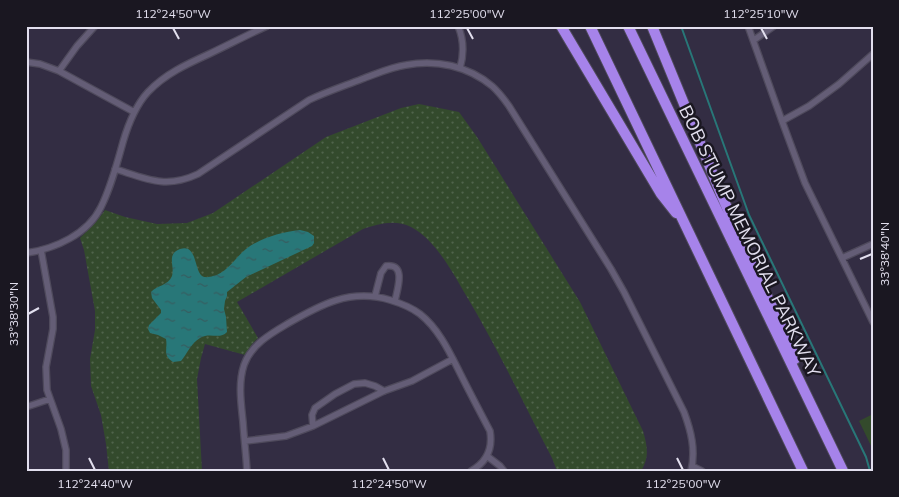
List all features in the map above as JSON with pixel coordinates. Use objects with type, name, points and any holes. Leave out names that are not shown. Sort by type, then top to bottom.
[{"type":"highway","points":[[561,26],[661,194],[686,226]]},
{"type":"highway","points":[[590,26],[804,471]]},
{"type":"highway","name":"BOB STUMP MEMORIAL PARKWAY","points":[[628,26],[843,471]]},
{"type":"highway","points":[[652,26],[727,209],[790,345],[805,392]]},
{"type":"street","points":[[59,71],[77,46],[95,26]]},
{"type":"street","points":[[26,252],[57,245],[82,230],[96,216],[104,200],[134,112],[146,93],[174,71],[267,26]]},
{"type":"street","points":[[458,26],[463,44],[460,68]]},
{"type":"street","points":[[748,26],[806,183],[873,322]]},
{"type":"street","points":[[754,40],[774,26]]},
{"type":"street","points":[[782,121],[809,106],[839,84],[873,54]]},
{"type":"street","points":[[26,62],[40,64],[59,71],[134,112]]},
{"type":"street","points":[[115,169],[158,182],[176,182],[187,179],[198,174],[296,107],[323,93],[404,65],[429,62],[460,68],[485,81],[500,94],[612,269],[684,412],[693,446],[692,468],[702,471]]},
{"type":"street","points":[[842,258],[873,244]]},
{"type":"street","points":[[41,250],[53,317],[53,329],[46,367],[47,390],[66,450],[66,471]]},
{"type":"street","points":[[375,296],[381,273],[386,266],[396,267],[399,273],[399,282],[395,302]]},
{"type":"street","points":[[247,471],[241,399],[241,381],[244,364],[258,343],[266,337],[321,305],[341,298],[356,296],[375,296],[412,309],[429,322],[439,335],[490,431],[490,447],[487,456],[480,466],[471,471]]},
{"type":"street","points":[[245,441],[286,436],[313,426],[384,391],[412,381],[453,359]]},
{"type":"street","points":[[313,426],[312,415],[315,408],[354,384],[365,383],[384,391]]},
{"type":"street","points":[[26,407],[50,399]]},
{"type":"street","points":[[487,456],[504,471]]},
{"type":"shaded area","points":[[419,104],[459,112],[477,137],[580,302],[643,431],[647,456],[641,471],[557,471],[500,357],[449,267],[436,248],[420,232],[399,223],[393,223],[363,229],[237,302],[258,338],[245,355],[205,344],[197,379],[202,471],[109,471],[101,415],[91,386],[90,359],[95,330],[95,311],[84,250],[80,238],[105,210],[125,217],[157,224],[187,223],[213,213],[326,137],[401,108]]},
{"type":"shaded area","points":[[873,414],[873,450],[859,421]]},
{"type":"water","points":[[300,230],[314,236],[312,246],[246,277],[227,292],[224,309],[227,332],[221,335],[200,338],[181,361],[173,362],[166,355],[166,339],[150,333],[148,329],[149,325],[161,313],[161,310],[152,298],[151,292],[165,284],[172,276],[172,257],[176,251],[185,248],[189,250],[192,253],[199,273],[203,277],[209,277],[223,272],[246,249],[258,242],[279,234]]},
{"type":"waterway","points":[[681,26],[749,215],[866,457],[870,471]]}]
